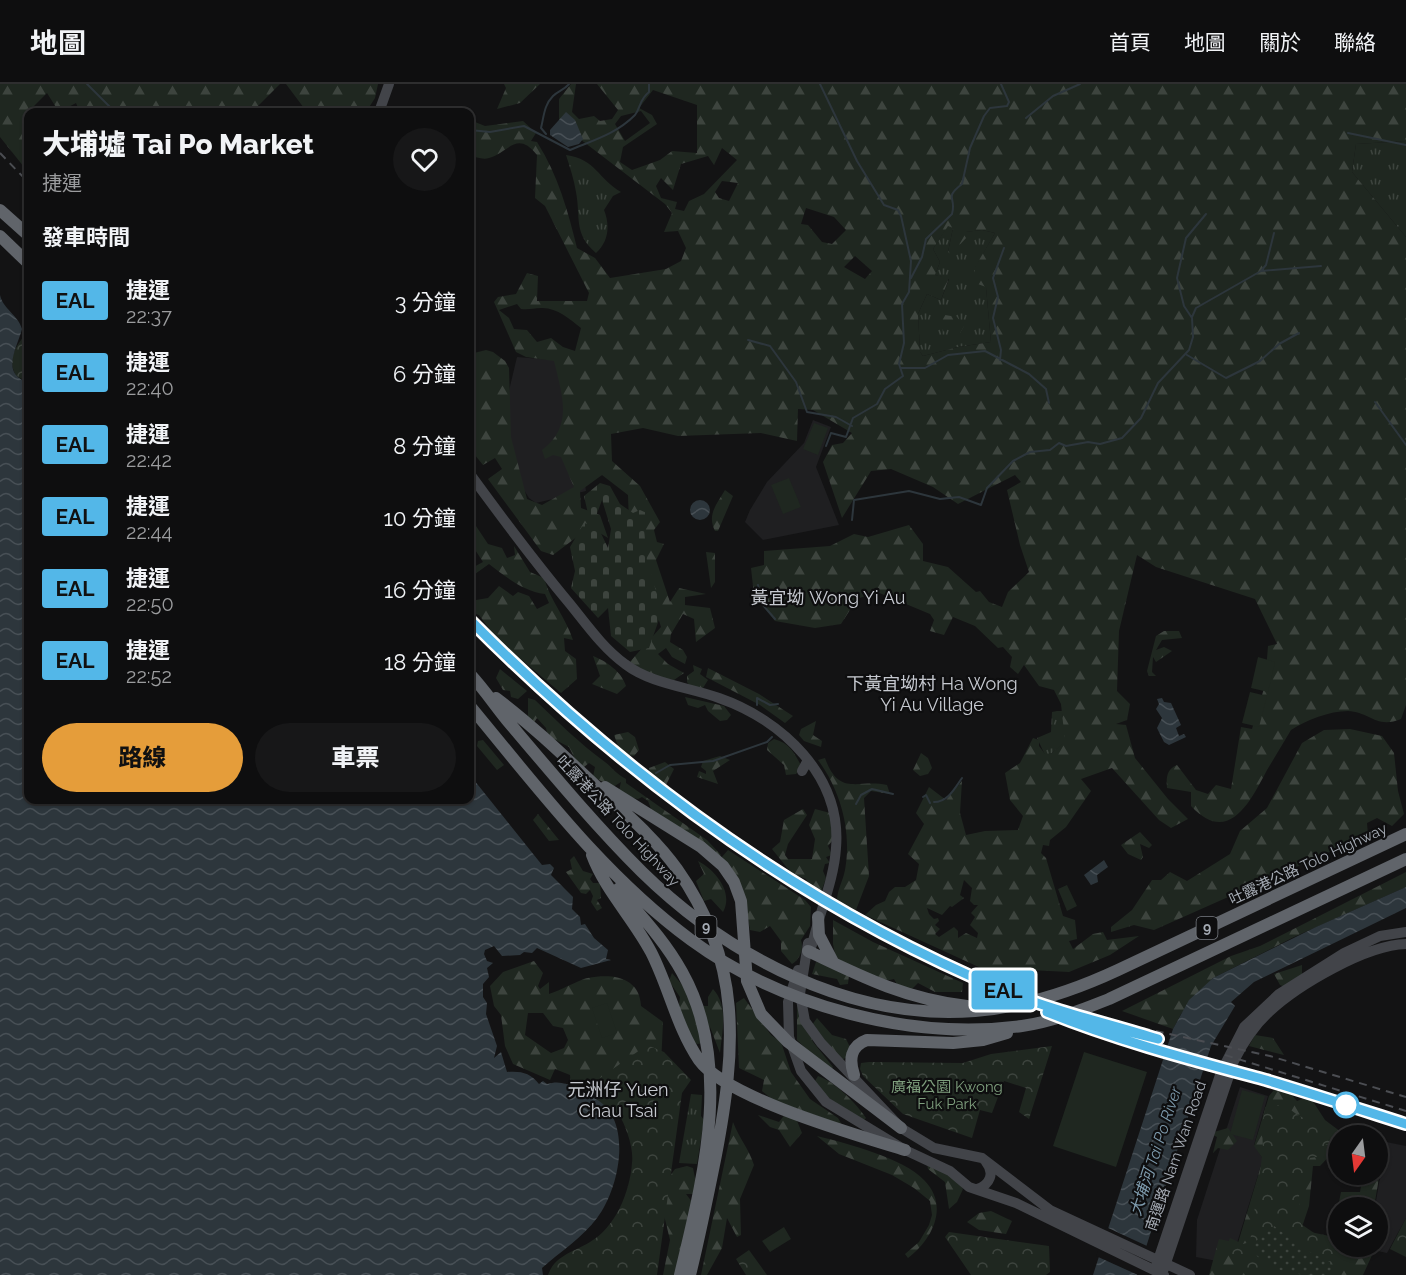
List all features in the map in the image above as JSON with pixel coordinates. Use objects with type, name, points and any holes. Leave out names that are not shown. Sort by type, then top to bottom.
[{"type":"highway","points":[[0,210],[24,231]]},
{"type":"highway","points":[[0,236],[24,259]]},
{"type":"highway","name":"吐露港公路 Tolo Highway","points":[[474,678],[504,717],[624,854],[675,903],[730,943],[793,976],[877,1004],[934,1012],[999,1008],[1043,999],[1118,970],[1406,834]]},
{"type":"highway","points":[[485,690],[577,768],[660,848],[698,903],[716,945],[730,1016],[729,1070],[721,1126],[690,1275]]},
{"type":"highway","name":"9","points":[[474,711],[591,851],[690,939],[743,972],[788,992],[847,1012],[909,1026],[956,1030],[1022,1026],[1084,1009],[1406,859]]},
{"type":"highway","points":[[577,768],[701,847],[723,866],[734,882],[741,901],[749,987],[761,1014],[777,1032],[901,1128]]},
{"type":"highway","points":[[591,851],[600,874],[650,949],[692,1048],[711,1074],[746,1094],[905,1150]]},
{"type":"highway","points":[[596,863],[670,951],[690,986],[704,1026],[710,1065],[709,1117],[680,1275]]},
{"type":"highway","points":[[819,913],[821,942],[836,965]]},
{"type":"highway","points":[[810,945],[836,965],[877,985],[945,1003],[999,1008]]},
{"type":"highway","points":[[854,1076],[851,1055],[857,1045],[864,1041],[968,1042],[1022,1026]]},
{"type":"main road","points":[[380,108],[389,84]]},
{"type":"main road","points":[[474,479],[557,589],[617,658],[647,676],[760,717],[786,736],[808,760],[829,797],[835,820],[836,850],[810,945],[788,1008],[787,1023],[797,1062],[820,1096],[842,1114],[905,1150],[950,1171],[969,1187],[1016,1203],[1093,1235],[1160,1271],[1190,1275]]},
{"type":"main road","points":[[802,771],[808,760]]},
{"type":"main road","name":"南運路 Nam Wan Road","points":[[1160,1271],[1223,1065],[1244,1027],[1279,994],[1354,947],[1380,936],[1406,933]]},
{"type":"main road","name":"南運路 Nam Wan Road","points":[[1160,1271],[1234,1061],[1251,1032],[1283,1000],[1346,962],[1377,950],[1406,945]]},
{"type":"main road","points":[[801,968],[802,1013],[821,1043],[901,1128],[934,1148],[986,1161],[1044,1206],[1093,1235]]},
{"type":"main road","points":[[962,1182],[961,1166],[973,1157]]},
{"type":"main road","points":[[977,1188],[986,1184],[990,1178],[991,1169],[986,1161]]},
{"type":"shaded area","points":[[517,357],[566,361],[586,491],[536,503],[529,498],[507,463],[507,399]]},
{"type":"shaded area","points":[[813,420],[831,427],[816,467],[839,525],[763,540],[745,522],[750,510],[767,482],[804,443]]},
{"type":"shaded area","points":[[1240,1087],[1268,1096],[1254,1145],[1263,1159],[1237,1243],[1217,1261],[1196,1257],[1197,1220]]},
{"type":"shaded area","points":[[1388,1142],[1406,1146],[1406,1218],[1388,1251],[1388,1197],[1377,1197],[1379,1185],[1388,1185]]},
{"type":"green space","points":[[0,84],[280,84],[256,108],[78,108],[76,103],[67,108],[56,108],[47,93],[32,108],[24,108],[24,167],[0,137]]},
{"type":"green space","points":[[286,84],[378,84],[375,98],[369,108],[304,108]]},
{"type":"green space","points":[[504,84],[540,84],[520,103],[497,109],[506,88]]},
{"type":"green space","points":[[571,84],[576,84],[572,112],[579,119],[594,116],[600,121],[612,119],[618,110],[597,84],[1406,84],[1406,141],[1356,144],[1352,172],[1406,237],[1406,705],[1401,719],[1385,722],[1356,712],[1341,711],[1304,723],[1291,730],[1254,794],[1237,815],[1228,821],[1217,822],[1205,817],[1191,806],[1191,792],[1167,788],[1168,774],[1177,765],[1196,790],[1208,794],[1216,785],[1231,789],[1241,727],[1252,729],[1265,685],[1268,646],[1277,644],[1255,599],[1156,567],[1137,555],[1119,631],[1117,691],[1130,704],[1127,720],[1116,724],[1126,725],[1135,758],[1168,799],[1188,819],[1171,828],[1159,820],[1112,768],[1081,779],[1091,791],[1066,827],[1050,840],[1049,846],[1043,845],[1041,853],[1046,858],[1063,916],[1075,920],[1077,939],[1069,941],[1073,949],[1093,934],[1103,932],[1107,940],[1139,936],[1110,955],[1069,972],[1030,970],[1005,979],[865,915],[876,905],[885,901],[889,892],[895,887],[905,887],[916,880],[919,864],[908,854],[924,824],[916,813],[929,787],[946,800],[962,781],[960,813],[966,835],[985,831],[1018,830],[1023,816],[1010,800],[1005,773],[1020,763],[1033,738],[1039,740],[1039,746],[1045,754],[1052,753],[1065,741],[1061,704],[1054,690],[1039,686],[1024,665],[1018,674],[1010,667],[1012,657],[1003,647],[998,648],[975,626],[953,617],[944,635],[930,631],[934,620],[930,614],[877,592],[857,599],[841,624],[815,628],[775,621],[754,595],[751,568],[764,565],[764,551],[830,546],[854,534],[868,537],[909,525],[923,544],[923,561],[948,567],[976,592],[980,591],[989,602],[1002,607],[1008,592],[1029,572],[1007,490],[1021,482],[1015,475],[958,504],[933,487],[891,469],[871,471],[842,518],[823,462],[832,445],[843,443],[852,433],[813,410],[798,409],[797,441],[761,433],[678,436],[643,428],[611,434],[612,461],[640,486],[660,522],[654,530],[657,542],[664,544],[656,560],[670,602],[679,588],[706,594],[685,597],[685,605],[710,608],[715,628],[696,642],[694,619],[683,614],[671,634],[670,642],[683,650],[687,657],[685,664],[672,657],[666,648],[658,654],[668,664],[684,673],[674,680],[639,675],[628,664],[661,627],[629,522],[628,495],[602,475],[580,491],[581,508],[600,515],[608,538],[590,527],[553,555],[541,551],[488,479],[502,469],[495,458],[483,465],[474,454],[474,353],[486,350],[505,361],[509,368],[511,437],[527,499],[542,505],[574,487],[561,457],[553,455],[545,459],[542,450],[552,441],[562,420],[562,398],[554,361],[526,357],[516,352],[494,302],[498,297],[516,294],[527,273],[538,276],[537,301],[587,301],[589,293],[545,206],[535,198],[537,155],[524,144],[518,143],[489,158],[474,157],[474,122],[485,126],[523,121],[536,133],[531,141],[537,142],[557,180],[577,248],[595,258],[610,278],[666,269],[681,261],[686,248],[678,231],[664,232],[672,213],[665,204],[559,123],[559,99]],"holes":[[[653,90],[697,105],[697,153],[672,151],[660,160],[632,170],[620,162],[623,147],[657,124],[652,115],[639,108]],[[641,111],[650,123],[625,141],[615,124],[621,116]],[[722,148],[737,160],[704,194],[689,201],[684,211],[675,209],[677,202],[661,198],[656,186],[661,178],[673,190],[681,164],[708,156],[714,165]],[[722,181],[738,183],[729,201],[719,198],[715,192]],[[806,208],[834,217],[846,230],[832,244],[822,242],[808,225],[801,224]],[[948,226],[953,228],[948,252],[951,254],[967,237],[966,232],[982,230],[995,233],[975,267],[975,283],[986,287],[991,342],[923,356],[920,352],[918,314],[927,294],[941,300],[949,278],[935,275],[940,262],[933,249]],[[855,256],[872,271],[865,279],[844,267]],[[517,304],[521,309],[547,308],[563,314],[581,328],[575,351],[563,347],[551,338],[537,342],[527,330],[514,329],[509,318],[499,310]],[[964,880],[972,888],[970,901],[978,905],[971,913],[975,917],[970,925],[978,933],[977,938],[966,933],[958,938],[958,931],[954,927],[939,937],[935,934],[940,929],[935,925],[939,921],[938,918],[934,919],[927,908],[942,915],[950,906],[952,907],[964,898],[960,895]]]},
{"type":"green space","points":[[1406,141],[1406,237],[1352,172],[1356,144]]},
{"type":"green space","points":[[566,155],[576,157],[591,165],[621,192],[613,196],[604,210],[607,233],[604,243],[596,253],[581,232],[575,187]]},
{"type":"green space","points":[[948,225],[953,228],[948,252],[965,232],[982,230],[995,233],[975,268],[986,287],[991,342],[923,356],[920,352],[918,314],[927,294],[941,300],[949,279],[935,275],[940,262],[933,249]]},
{"type":"green space","points":[[945,315],[957,317],[964,326],[960,333],[948,328],[944,332],[939,323]]},
{"type":"green space","points":[[24,337],[24,380],[16,376],[13,369],[14,352]]},
{"type":"green space","points":[[814,423],[828,428],[818,455],[803,449]]},
{"type":"green space","points":[[789,478],[801,507],[783,514],[771,485]]},
{"type":"green space","points":[[600,483],[610,486],[620,504],[633,513],[640,510],[651,515],[644,529],[647,561],[662,611],[649,648],[630,652],[611,636],[608,608],[598,618],[571,588],[575,571],[570,547],[584,523],[598,527],[608,548],[611,529],[602,500],[595,519],[589,518],[584,496]]},
{"type":"green space","points":[[725,490],[733,496],[718,531],[715,531],[712,515]]},
{"type":"green space","points":[[474,523],[488,544],[502,548],[507,558],[515,555],[514,546],[530,572],[544,578],[573,640],[564,638],[565,651],[576,659],[577,679],[561,693],[496,638],[479,615],[474,613],[474,600],[488,598],[499,586],[513,596],[518,592],[529,596],[537,609],[549,603],[545,594],[522,587],[489,564],[474,574],[474,567],[483,562],[474,548]]},
{"type":"green space","points":[[706,552],[715,553],[715,582],[711,588]]},
{"type":"green space","points":[[1164,631],[1179,631],[1182,638],[1162,640],[1156,650],[1164,647],[1172,651],[1156,662],[1153,657],[1152,672],[1156,676],[1149,676],[1147,671],[1156,636]]},
{"type":"green space","points":[[593,656],[608,664],[621,676],[626,686],[617,694],[592,684],[600,676]]},
{"type":"green space","points":[[1258,657],[1275,662],[1268,692],[1251,688]]},
{"type":"green space","points":[[693,665],[702,669],[700,674],[708,680],[703,688],[691,688],[687,682],[687,676],[694,671]]},
{"type":"green space","points":[[708,668],[759,694],[793,716],[785,723],[760,705],[706,677]]},
{"type":"green space","points":[[500,669],[527,691],[518,699],[511,697],[510,691],[503,690],[496,678]]},
{"type":"green space","points":[[1250,692],[1267,696],[1259,727],[1242,723]]},
{"type":"green space","points":[[685,697],[724,706],[731,715],[727,720],[720,721],[708,711],[705,705],[698,708],[688,705]]},
{"type":"green space","points":[[528,698],[535,700],[577,740],[626,779],[626,783],[707,840],[721,855],[716,862],[653,814],[648,801],[642,797],[638,799],[618,795],[621,782],[613,787],[593,777],[595,767],[589,763],[584,767],[575,759],[569,747],[548,736],[546,728],[537,718],[533,724],[528,717]]},
{"type":"green space","points":[[1062,711],[1066,741],[1052,753],[1045,755],[1037,738],[1051,732],[1052,712]]},
{"type":"green space","points":[[816,721],[813,735],[822,741],[821,747],[804,741],[799,735],[801,729]]},
{"type":"green space","points":[[1350,729],[1382,736],[1394,753],[1398,791],[1404,814],[1392,826],[1377,818],[1367,823],[1368,835],[1154,930],[1134,925],[1111,932],[1111,927],[1132,910],[1152,880],[1161,880],[1170,872],[1187,881],[1230,854],[1240,831],[1267,808],[1302,743],[1324,730]]},
{"type":"green space","points":[[628,732],[635,737],[639,750],[634,756],[622,752],[614,735]]},
{"type":"green space","points":[[774,739],[784,743],[794,753],[802,767],[796,774],[786,775],[784,765],[767,750],[768,743]]},
{"type":"green space","points":[[483,740],[504,765],[497,770],[477,746],[478,741]]},
{"type":"green space","points":[[921,753],[928,758],[932,768],[928,774],[920,776],[913,770]]},
{"type":"green space","points":[[720,756],[730,760],[713,771],[718,784],[697,777],[699,771],[706,774],[701,767],[703,761]]},
{"type":"green space","points":[[825,758],[836,778],[843,782],[887,785],[890,794],[871,791],[864,798],[869,876],[856,910],[837,901],[847,856],[846,827],[833,785],[818,760]]},
{"type":"green space","points":[[665,762],[674,769],[665,787],[650,774],[649,768]]},
{"type":"green space","points":[[803,809],[807,815],[788,844],[785,855],[788,859],[812,859],[815,839],[809,825],[815,809],[834,814],[832,841],[828,846],[832,855],[826,857],[830,863],[825,864],[823,871],[826,878],[821,892],[810,889],[806,879],[792,874],[772,849],[780,842],[784,820]]},
{"type":"green space","points":[[538,814],[559,840],[549,841],[533,820]]},
{"type":"green space","points":[[1140,832],[1152,845],[1149,848],[1140,844],[1143,857],[1141,860],[1128,854],[1121,845]]},
{"type":"green space","points":[[728,850],[805,900],[811,907],[810,926],[801,940],[801,954],[792,964],[781,951],[781,941],[770,926],[760,932],[750,930],[743,891],[721,858]]},
{"type":"green space","points":[[574,856],[583,871],[593,874],[590,879],[593,883],[600,883],[601,898],[597,900],[602,908],[597,911],[591,902],[593,896],[590,890],[586,894],[581,893],[566,872],[572,869],[570,860]]},
{"type":"green space","points":[[698,861],[711,870],[721,882],[726,897],[723,912],[711,899],[704,901],[696,881],[704,874]]},
{"type":"green space","points":[[1406,872],[1406,887],[1294,937],[1213,978],[1181,1014],[1173,1029],[1122,1011],[1231,956],[1260,946]]},
{"type":"green space","points":[[1067,885],[1077,906],[1067,911],[1058,889]]},
{"type":"green space","points":[[833,920],[873,942],[963,983],[962,992],[935,992],[918,983],[910,991],[899,988],[894,979],[877,983],[836,959],[833,944]]},
{"type":"green space","points":[[534,961],[543,973],[538,986],[540,989],[549,982],[549,994],[588,978],[606,976],[623,979],[636,989],[641,1006],[663,1022],[661,1065],[620,1115],[571,1085],[570,1075],[555,1069],[550,1080],[513,1064],[505,1046],[501,1015],[494,1006],[490,986],[503,972]],"holes":[[[528,1013],[543,1013],[553,1026],[563,1028],[568,1040],[564,1048],[551,1053],[525,1035]]]},
{"type":"green space","points":[[816,962],[849,975],[848,984],[840,985],[837,979],[812,974]]},
{"type":"green space","points":[[1302,965],[1302,981],[1285,987],[1280,985],[1274,974]]},
{"type":"green space","points":[[672,973],[700,1006],[708,1006],[708,997],[713,989],[718,996],[723,1011],[720,1053],[710,1027],[704,1043],[697,1044],[684,1038],[680,997],[669,981]]},
{"type":"green space","points":[[744,998],[771,1035],[781,1042],[791,1072],[810,1099],[838,1118],[842,1125],[773,1100],[762,1091],[764,1080],[739,1068],[736,1003]]},
{"type":"green space","points":[[607,1003],[617,1033],[602,1038],[592,1008]]},
{"type":"green space","points":[[797,1006],[799,1006],[813,1042],[833,1067],[830,1071],[797,1040]]},
{"type":"green space","points":[[817,1018],[832,1035],[846,1039],[850,1047],[847,1057],[840,1061],[812,1025]]},
{"type":"green space","points":[[1255,1035],[1273,1038],[1284,1055],[1249,1046]]},
{"type":"green space","points":[[647,1045],[664,1052],[691,1080],[682,1093],[657,1275],[548,1275],[560,1258],[599,1236],[620,1208],[631,1174],[632,1151],[629,1138],[616,1110],[590,1085]]},
{"type":"green space","name":"廣福公園 Kwong Fuk Park","points":[[1052,1046],[1029,1119],[1019,1112],[1026,1088],[1004,1081],[992,1113],[980,1110],[972,1138],[903,1114],[863,1076],[860,1069],[861,1063],[869,1062],[963,1063],[991,1054]]},
{"type":"green space","points":[[1084,1052],[1147,1072],[1116,1167],[1053,1146]]},
{"type":"green space","points":[[818,1076],[844,1093],[866,1118],[861,1123],[824,1094],[815,1081]]},
{"type":"green space","points":[[1242,1090],[1265,1096],[1253,1140],[1230,1134]]},
{"type":"green space","points":[[1274,1090],[1290,1093],[1297,1101],[1305,1098],[1312,1100],[1325,1120],[1332,1125],[1328,1125],[1328,1158],[1320,1166],[1313,1166],[1309,1206],[1301,1230],[1328,1236],[1328,1257],[1371,1257],[1363,1275],[1209,1275],[1219,1239],[1238,1243],[1263,1159],[1254,1146],[1269,1096]]},
{"type":"green space","points":[[691,1094],[702,1095],[701,1116],[704,1120],[697,1164],[679,1163]]},
{"type":"green space","points":[[1284,1105],[1299,1116],[1328,1127],[1328,1144],[1326,1144],[1323,1156],[1310,1158],[1299,1196],[1301,1224],[1317,1235],[1328,1237],[1328,1257],[1349,1257],[1349,1262],[1322,1261],[1297,1275],[1245,1275],[1230,1253],[1228,1243],[1230,1238],[1243,1244],[1250,1242],[1263,1150],[1262,1126],[1265,1107]]},
{"type":"green space","points":[[786,1113],[795,1116],[802,1133],[790,1147],[779,1130],[770,1127],[758,1115],[779,1122]]},
{"type":"green space","points":[[733,1122],[754,1165],[740,1199],[741,1235],[737,1237],[727,1218],[722,1248],[707,1275],[701,1275]]},
{"type":"green space","points":[[1228,1128],[1237,1141],[1228,1150],[1218,1148],[1213,1153],[1217,1137],[1213,1135],[1214,1132]]},
{"type":"green space","points":[[817,1136],[889,1158],[915,1172],[924,1180],[932,1190],[937,1211],[930,1232],[917,1251],[908,1258],[905,1254],[919,1242],[929,1225],[932,1215],[930,1201],[892,1175],[839,1154]]},
{"type":"green space","points":[[927,1164],[957,1179],[963,1189],[957,1202],[949,1209],[945,1182],[928,1169]]},
{"type":"green space","points":[[687,1166],[693,1168],[695,1178],[703,1184],[694,1194],[686,1194],[698,1210],[686,1275],[663,1275],[670,1240],[663,1211],[667,1180],[675,1169]]},
{"type":"green space","points":[[1361,1185],[1378,1185],[1376,1197],[1340,1197],[1341,1192],[1360,1192]]},
{"type":"green space","points":[[991,1211],[1012,1221],[1006,1234],[979,1230],[967,1222],[979,1213]]},
{"type":"green space","points":[[1406,1218],[1406,1257],[1390,1249]]},
{"type":"green space","points":[[1274,1226],[1304,1249],[1330,1262],[1332,1275],[1307,1275],[1280,1270],[1253,1253],[1255,1242]]},
{"type":"green space","points":[[784,1227],[791,1239],[770,1252],[762,1241]]},
{"type":"green space","points":[[949,1232],[1049,1246],[1050,1272],[1046,1275],[971,1275],[945,1237]]},
{"type":"green space","points":[[749,1250],[767,1275],[746,1275],[736,1259]]},
{"type":"water","points":[[566,112],[575,120],[583,139],[579,144],[568,147],[550,135],[550,130]]},
{"type":"water","points":[[0,295],[22,329],[14,352],[12,367],[19,378],[24,380],[24,804],[474,804],[474,780],[542,865],[550,864],[554,868],[551,875],[573,897],[572,909],[580,917],[581,925],[585,924],[594,938],[608,950],[606,959],[611,960],[581,968],[537,948],[532,953],[502,956],[494,946],[485,950],[487,961],[493,963],[487,968],[489,977],[483,984],[483,997],[487,1003],[486,1014],[497,1046],[494,1058],[501,1052],[507,1072],[525,1074],[539,1084],[543,1081],[547,1084],[566,1084],[594,1098],[607,1108],[615,1121],[619,1137],[619,1154],[612,1189],[597,1218],[585,1232],[542,1268],[543,1275],[0,1275]]},
{"type":"water","points":[[700,500],[707,503],[710,510],[707,517],[700,520],[693,517],[690,510],[693,503]]},
{"type":"water","points":[[1162,698],[1164,702],[1171,703],[1181,725],[1176,728],[1179,736],[1184,734],[1186,737],[1169,745],[1164,742],[1157,728],[1162,718],[1156,709],[1159,704],[1157,699]]},
{"type":"water","points":[[1104,860],[1108,867],[1097,875],[1098,882],[1091,885],[1084,875]]},
{"type":"water","name":"大埔河 Tai Po River","points":[[1406,887],[1406,908],[1254,982],[1231,1002],[1235,1006],[1211,1046],[1137,1275],[1093,1275],[1173,1029],[1189,1000],[1213,978],[1316,927]]},
{"type":"pier","points":[[1106,1227],[1147,1246],[1138,1275],[1096,1256]]},
{"type":"waterway","points":[[87,84],[111,108]]},
{"type":"waterway","points":[[546,134],[541,128],[548,103],[553,96],[569,84]]},
{"type":"waterway","points":[[474,130],[490,132],[524,126],[570,150],[604,136],[628,122],[649,92],[649,84]]},
{"type":"waterway","points":[[820,84],[857,161],[884,205],[898,210],[911,261],[909,292],[902,304],[904,343],[899,364],[903,376],[885,389],[877,404],[853,418],[846,437],[831,433],[826,446]]},
{"type":"waterway","points":[[911,278],[922,257],[926,239],[952,214],[952,195],[962,184],[970,148],[984,116],[990,108],[1007,106],[1009,102],[1001,84]]},
{"type":"waterway","points":[[1026,118],[1053,96],[1080,84]]},
{"type":"waterway","points":[[1348,133],[1406,145]]},
{"type":"waterway","points":[[852,520],[854,500],[909,491],[940,499],[959,497],[981,505],[987,488],[1013,461],[1030,452],[1050,450],[1059,443],[1066,446],[1088,442],[1100,444],[1122,438],[1141,418],[1158,383],[1189,350],[1193,337],[1192,318],[1184,306],[1177,278],[1186,238],[1206,214]]},
{"type":"waterway","points":[[1192,317],[1196,308],[1261,271],[1266,265],[1274,233]]},
{"type":"waterway","points":[[1000,360],[1001,350],[993,318],[998,297],[993,278],[1004,248]]},
{"type":"waterway","points":[[1261,271],[1321,266]]},
{"type":"waterway","points":[[1187,355],[1226,378],[1260,361],[1279,344],[1299,333]]},
{"type":"waterway","points":[[748,340],[770,346],[796,382],[807,412],[836,417],[852,426]]},
{"type":"waterway","points":[[901,368],[925,368],[948,355],[985,351],[1029,374],[1046,389],[1049,403]]},
{"type":"waterway","points":[[1375,402],[1406,445]]},
{"type":"waterway","points":[[758,585],[762,604],[775,619]]},
{"type":"waterway","points":[[757,705],[757,698],[770,705],[778,704]]},
{"type":"waterway","points":[[656,773],[670,765],[713,761],[767,742],[772,737]]},
{"type":"waterway","points":[[934,802],[947,797],[962,778]]},
{"type":"waterway","points":[[856,804],[861,795],[872,789],[893,794]]},
{"type":"waterway","points":[[923,797],[926,795],[930,803]]},
{"type":"railway","points":[[0,153],[24,178]]},
{"type":"railway","points":[[474,630],[540,692],[612,754],[687,811],[765,865],[846,914],[930,959],[1016,999],[1105,1035],[1298,1089],[1406,1124]]},
{"type":"railway","points":[[1060,1010],[1270,1056],[1406,1097]]},
{"type":"railway","points":[[1225,1055],[1406,1111]]},
{"type":"metro line","name":"EAL","points":[[474,624],[567,713],[642,775],[718,831],[782,874],[860,919],[970,976],[1004,990],[1032,1001],[1158,1039],[1047,1012],[1073,1023],[1134,1044],[1282,1085],[1406,1124]]},
{"type":"district","name":"黃宜坳 Wong Yi Au","points":[[828,598]]},
{"type":"district","name":"下黃宜坳村 Ha Wong Yi Au Village","points":[[932,694]]},
{"type":"district","name":"元洲仔 Yuen Chau Tsai","points":[[618,1100]]}]
